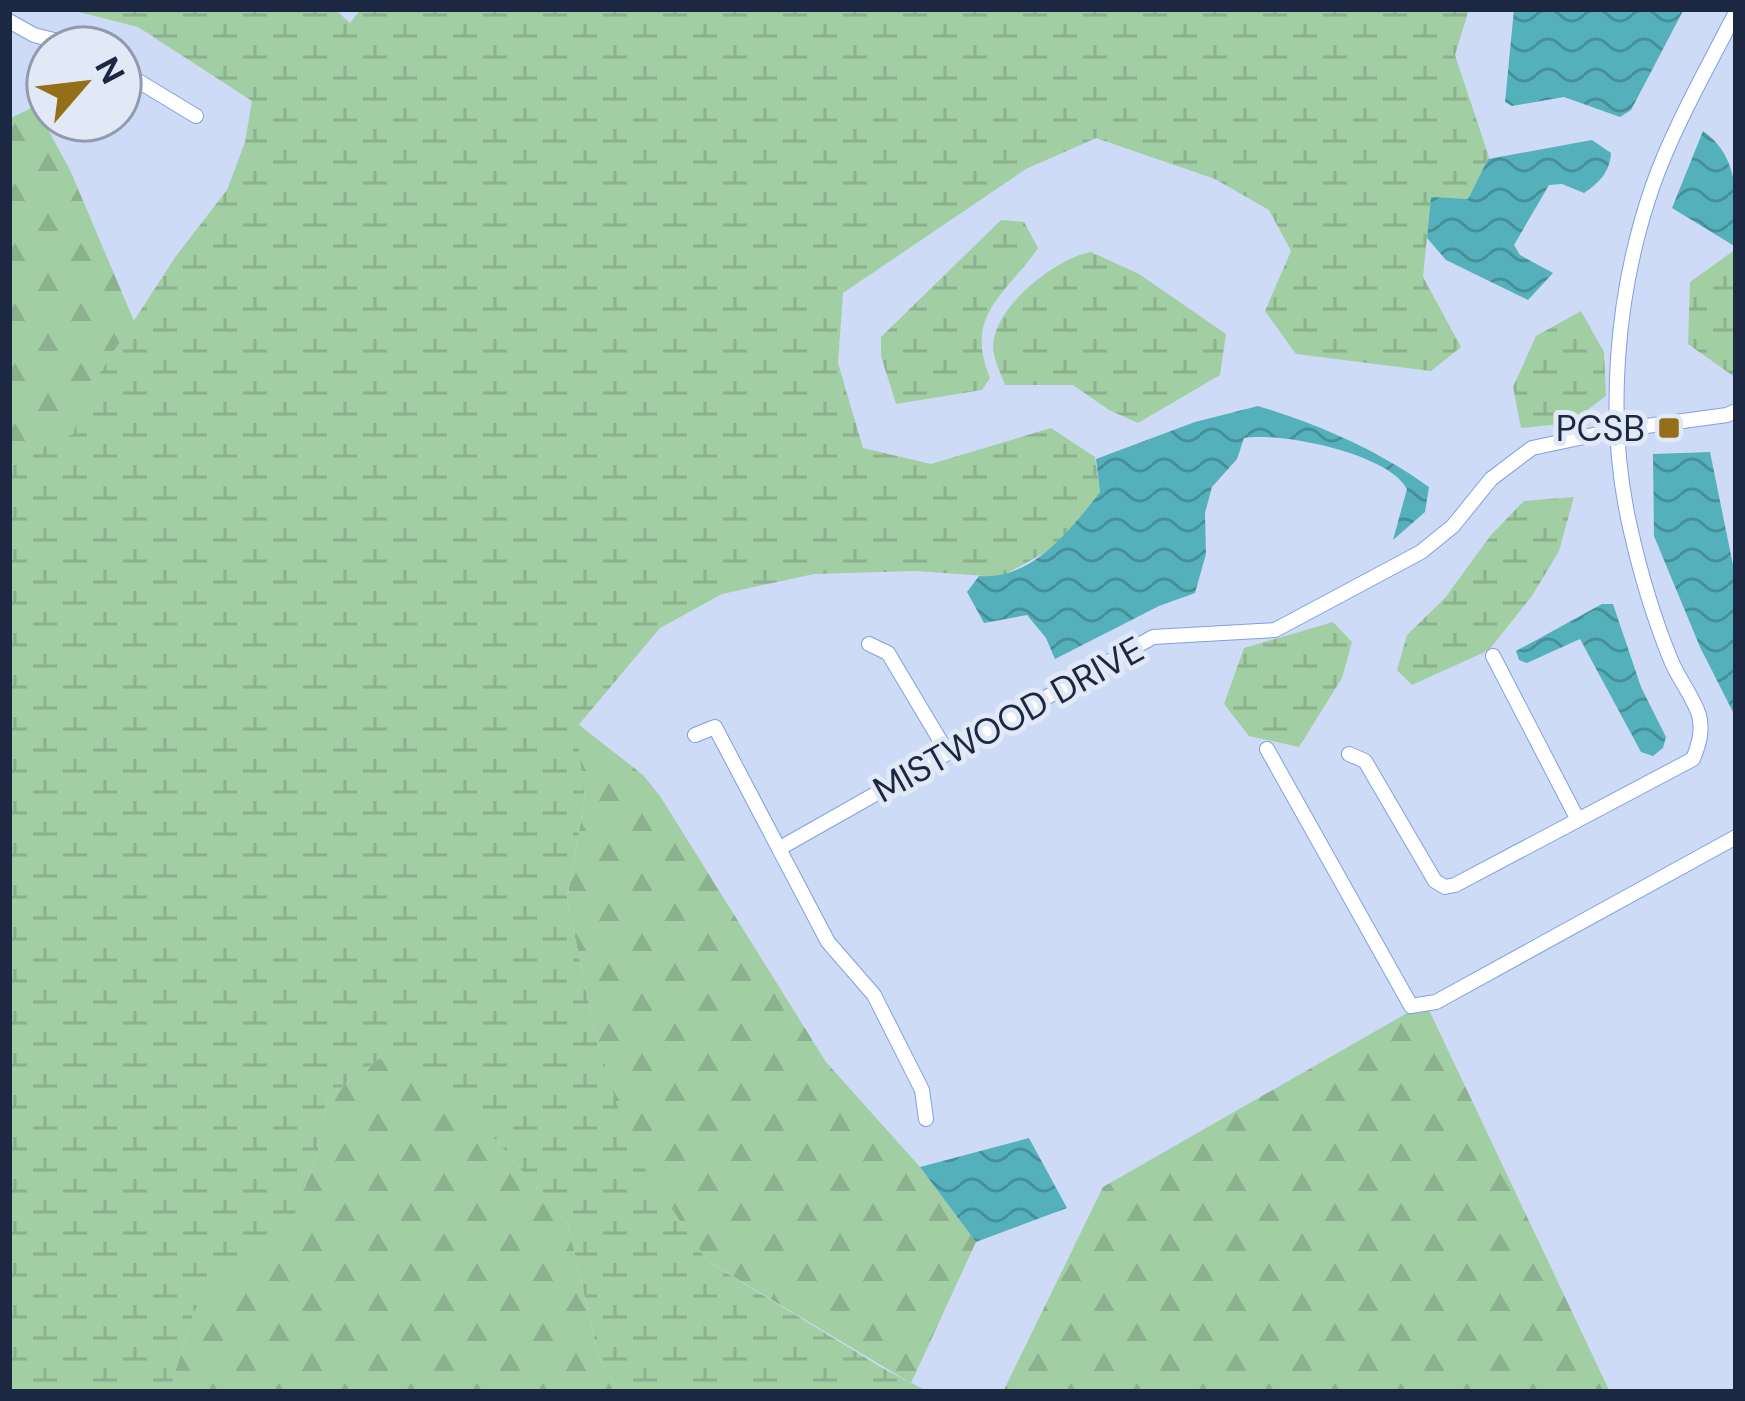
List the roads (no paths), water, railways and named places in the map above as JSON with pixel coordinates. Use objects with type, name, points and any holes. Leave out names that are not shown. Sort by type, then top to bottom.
[{"type":"street","points":[[1349,754],[1365,761],[1435,881],[1445,887],[1693,759],[1701,737],[1698,713],[1672,664],[1629,525],[1617,430],[1620,353],[1631,258],[1654,181],[1736,12]]},
{"type":"street","points":[[144,85],[196,116]]},
{"type":"street","name":"MISTWOOD DRIVE","points":[[780,848],[1153,637],[1275,630],[1420,552],[1453,526],[1491,479],[1532,448],[1617,430],[1727,416],[1736,410]]},
{"type":"street","points":[[869,644],[888,653],[947,752]]},
{"type":"street","points":[[1493,656],[1578,820]]},
{"type":"street","points":[[695,735],[716,727],[828,942],[874,995],[922,1090],[926,1118]]},
{"type":"street","points":[[1267,749],[1411,1006],[1436,1002],[1736,837]]},
{"type":"water","points":[[1514,9],[1684,9],[1631,110],[1620,117],[1564,97],[1512,106],[1505,102]]},
{"type":"water","points":[[1703,131],[1716,142],[1731,168],[1736,247],[1672,208]]},
{"type":"water","points":[[1592,140],[1611,153],[1603,176],[1584,193],[1562,184],[1549,185],[1514,245],[1520,255],[1553,273],[1528,300],[1446,260],[1427,238],[1431,197],[1468,199],[1488,159]]},
{"type":"water","points":[[1258,406],[1347,439],[1389,461],[1429,487],[1425,512],[1393,540],[1407,489],[1396,476],[1357,455],[1332,448],[1282,438],[1244,438],[1237,459],[1212,487],[1205,513],[1206,554],[1195,593],[1055,659],[1046,638],[1027,615],[984,623],[967,592],[979,576],[1016,570],[1063,536],[1100,492],[1096,459],[1195,422]]},
{"type":"water","points":[[1710,452],[1736,580],[1736,718],[1700,647],[1654,536],[1653,454]]},
{"type":"water","points":[[1602,604],[1613,604],[1641,687],[1666,737],[1663,748],[1653,756],[1641,752],[1580,639],[1527,663],[1519,660],[1516,651]]},
{"type":"water","points":[[1029,1138],[1067,1208],[976,1242],[920,1167]]},
{"type":"place","name":"PCSB","points":[[1669,428]]}]
